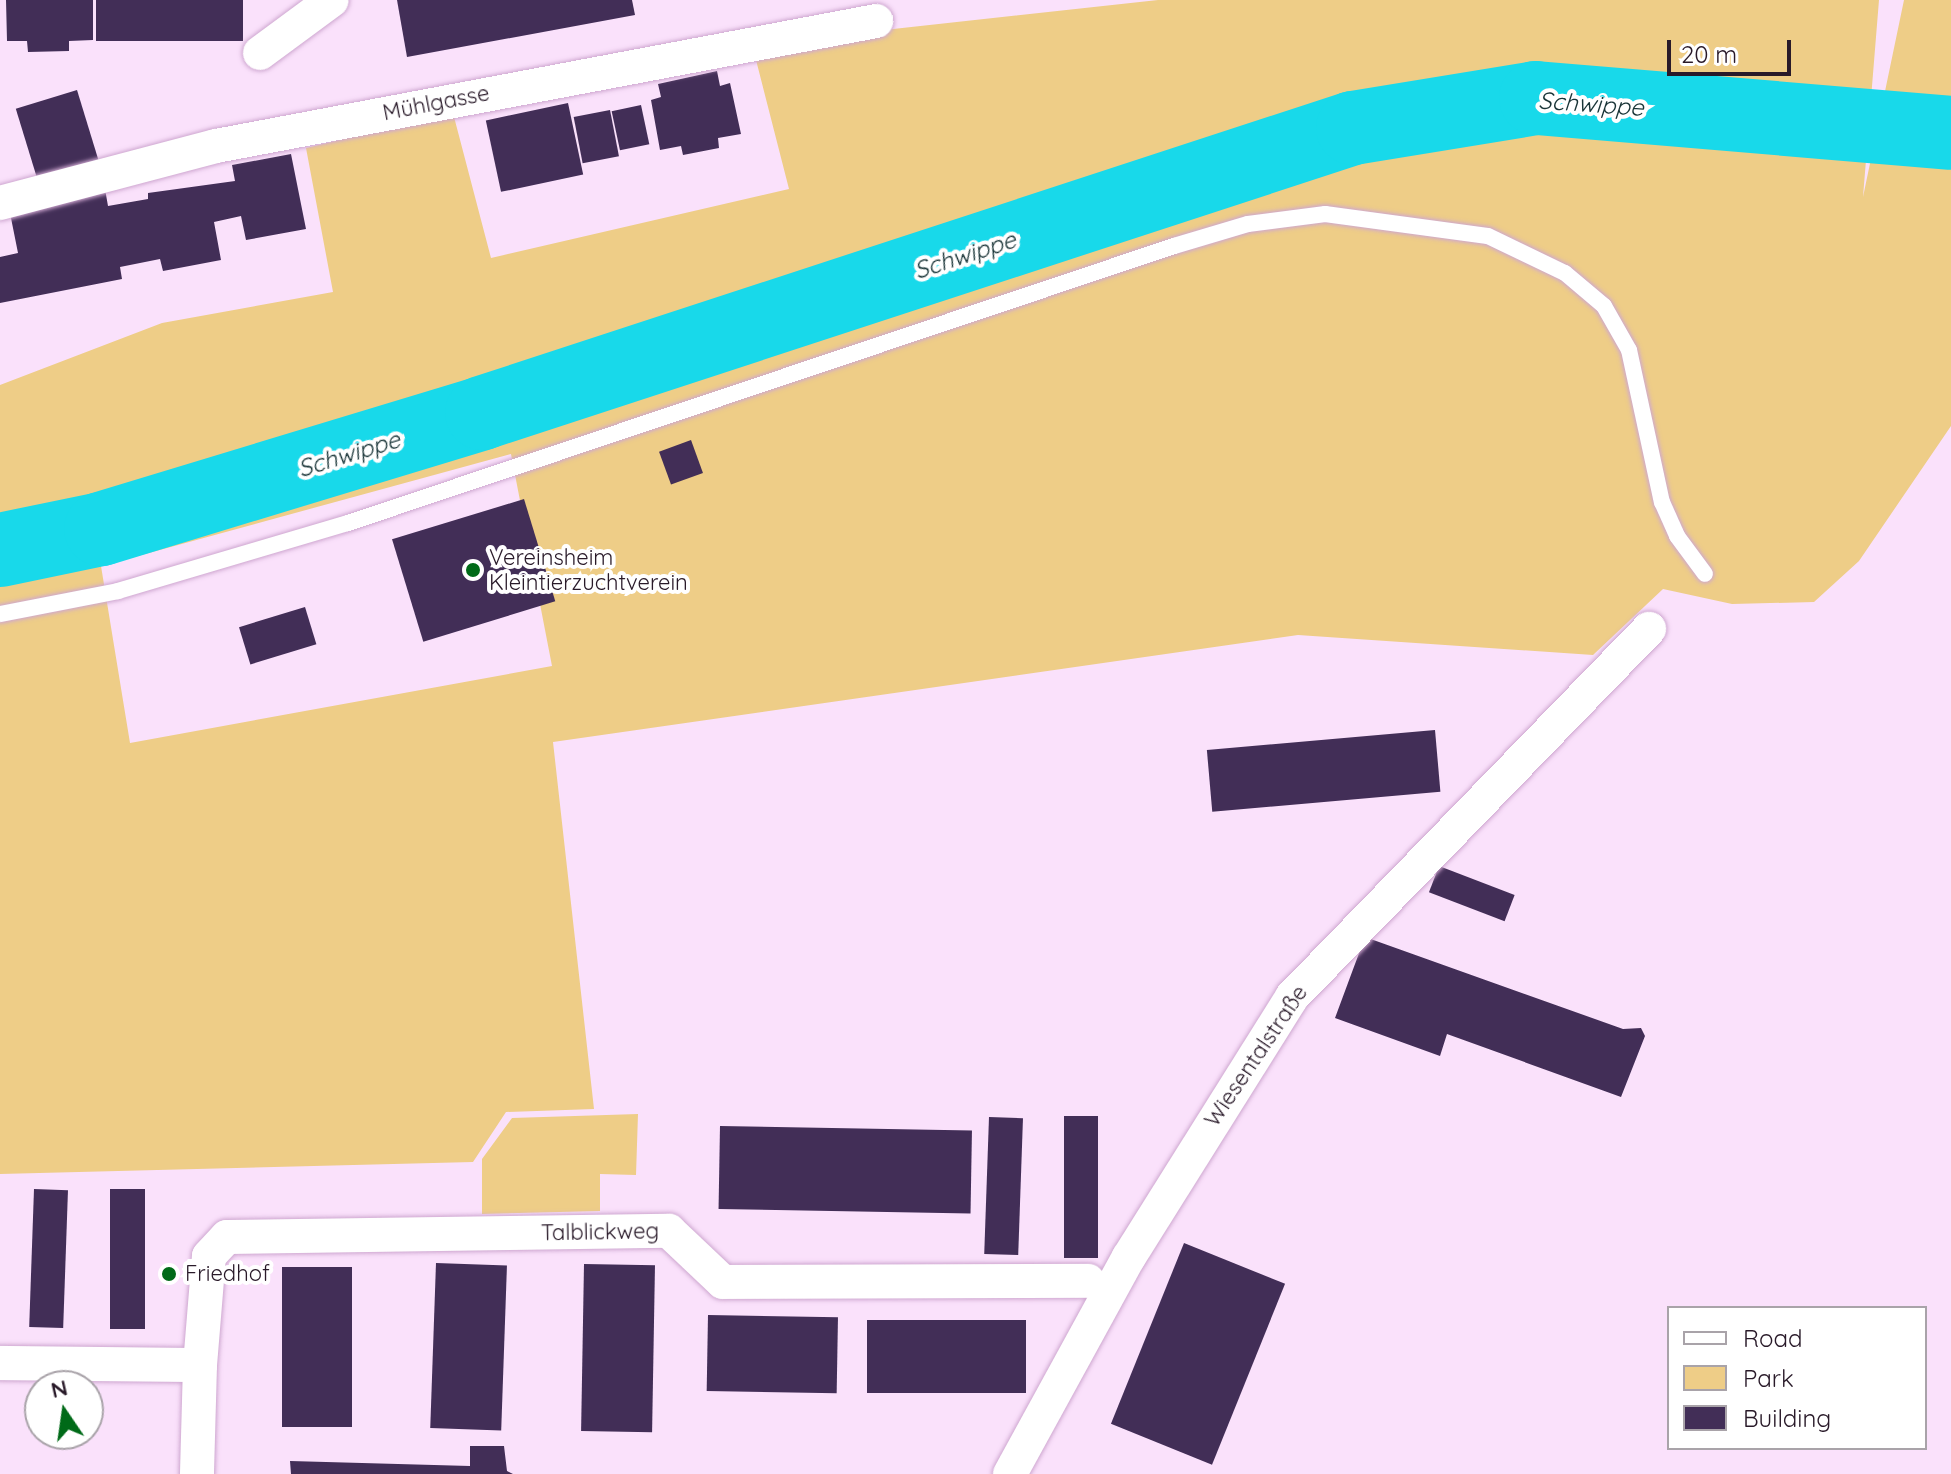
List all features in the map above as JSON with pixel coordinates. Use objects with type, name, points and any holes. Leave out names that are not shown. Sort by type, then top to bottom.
[{"type":"street","points":[[260,53],[332,0]]},
{"type":"street","name":"Mühlgasse","points":[[0,203],[216,146],[876,21]]},
{"type":"street","name":"Wiesentalstraße","points":[[1010,1474],[1129,1257],[1292,997],[1649,629]]},
{"type":"street","name":"Talblickweg","points":[[197,1474],[200,1365],[209,1256],[227,1237],[669,1231],[723,1282],[1088,1281]]},
{"type":"street","points":[[0,1363],[200,1365]]},
{"type":"lane","points":[[0,614],[118,591],[348,523],[1174,246],[1248,224],[1325,214],[1488,236],[1565,273],[1604,306],[1629,350],[1662,502],[1677,536],[1705,574]]},
{"type":"green space","points":[[1158,0],[1879,0],[1863,197],[1904,0],[1951,0],[1951,426],[1859,561],[1814,602],[1732,604],[1663,589],[1593,655],[1298,635],[553,742],[594,1109],[506,1112],[473,1162],[0,1174],[0,385],[162,323],[333,292],[306,148],[453,113],[491,258],[789,189],[755,56],[875,31]],"holes":[[[511,454],[552,666],[130,743],[101,566]]]},
{"type":"green space","points":[[638,1114],[636,1175],[600,1174],[600,1211],[482,1214],[482,1159],[512,1118]]},
{"type":"building","points":[[6,0],[93,0],[93,40],[69,41],[69,51],[28,52],[27,41],[7,41]]},
{"type":"building","points":[[96,0],[243,0],[243,41],[96,41]]},
{"type":"building","points":[[397,0],[632,0],[635,15],[407,57]]},
{"type":"building","points":[[717,71],[720,86],[730,83],[741,134],[718,138],[719,148],[683,155],[681,146],[660,150],[651,100],[661,97],[658,84]]},
{"type":"building","points":[[77,90],[102,170],[40,189],[16,109]]},
{"type":"building","points":[[568,103],[583,174],[501,192],[486,120]]},
{"type":"building","points":[[641,105],[649,144],[620,150],[612,111]]},
{"type":"building","points":[[610,110],[619,156],[583,163],[574,117]]},
{"type":"building","points":[[291,154],[306,229],[246,240],[241,216],[214,222],[221,260],[163,271],[160,259],[120,267],[122,279],[0,303],[0,257],[18,253],[9,208],[105,189],[108,206],[148,199],[148,193],[235,181],[232,165]]},
{"type":"building","points":[[691,440],[703,473],[671,485],[659,452]]},
{"type":"building","name":"Vereinsheim Kleintierzuchtverein","points":[[524,499],[555,601],[423,642],[392,539]]},
{"type":"building","points":[[305,607],[316,644],[250,664],[239,627]]},
{"type":"building","points":[[1435,730],[1440,792],[1212,812],[1207,750]]},
{"type":"building","points":[[1439,866],[1515,895],[1505,921],[1429,892]]},
{"type":"building","points":[[1365,937],[1623,1029],[1641,1028],[1645,1036],[1621,1097],[1447,1034],[1440,1056],[1335,1018]]},
{"type":"building","points":[[1064,1116],[1098,1116],[1098,1258],[1064,1258]]},
{"type":"building","points":[[989,1117],[1023,1118],[1018,1255],[984,1254]]},
{"type":"building","points":[[720,1126],[972,1130],[971,1213],[719,1209]]},
{"type":"building","points":[[34,1189],[68,1190],[63,1328],[29,1327]]},
{"type":"building","points":[[110,1189],[145,1189],[145,1329],[110,1329]]},
{"type":"building","points":[[1184,1243],[1285,1284],[1212,1465],[1111,1424]]},
{"type":"building","points":[[436,1263],[507,1265],[501,1430],[430,1428]]},
{"type":"building","points":[[584,1264],[655,1265],[652,1432],[581,1431]]},
{"type":"building","points":[[282,1267],[352,1267],[352,1427],[282,1427]]},
{"type":"building","points":[[708,1315],[838,1317],[837,1393],[707,1391]]},
{"type":"building","points":[[867,1320],[1026,1320],[1026,1393],[867,1393]]},
{"type":"building","points":[[470,1446],[504,1446],[507,1471],[513,1474],[291,1474],[290,1461],[470,1466]]},
{"type":"waterway","name":"Schwippe","points":[[0,550],[101,529],[482,413],[1353,128],[1536,98],[1951,133]]},
{"type":"place","name":"Vereinsheim Kleintierzuchtverein","points":[[473,570]]},
{"type":"place","name":"Friedhof","points":[[169,1274]]}]
